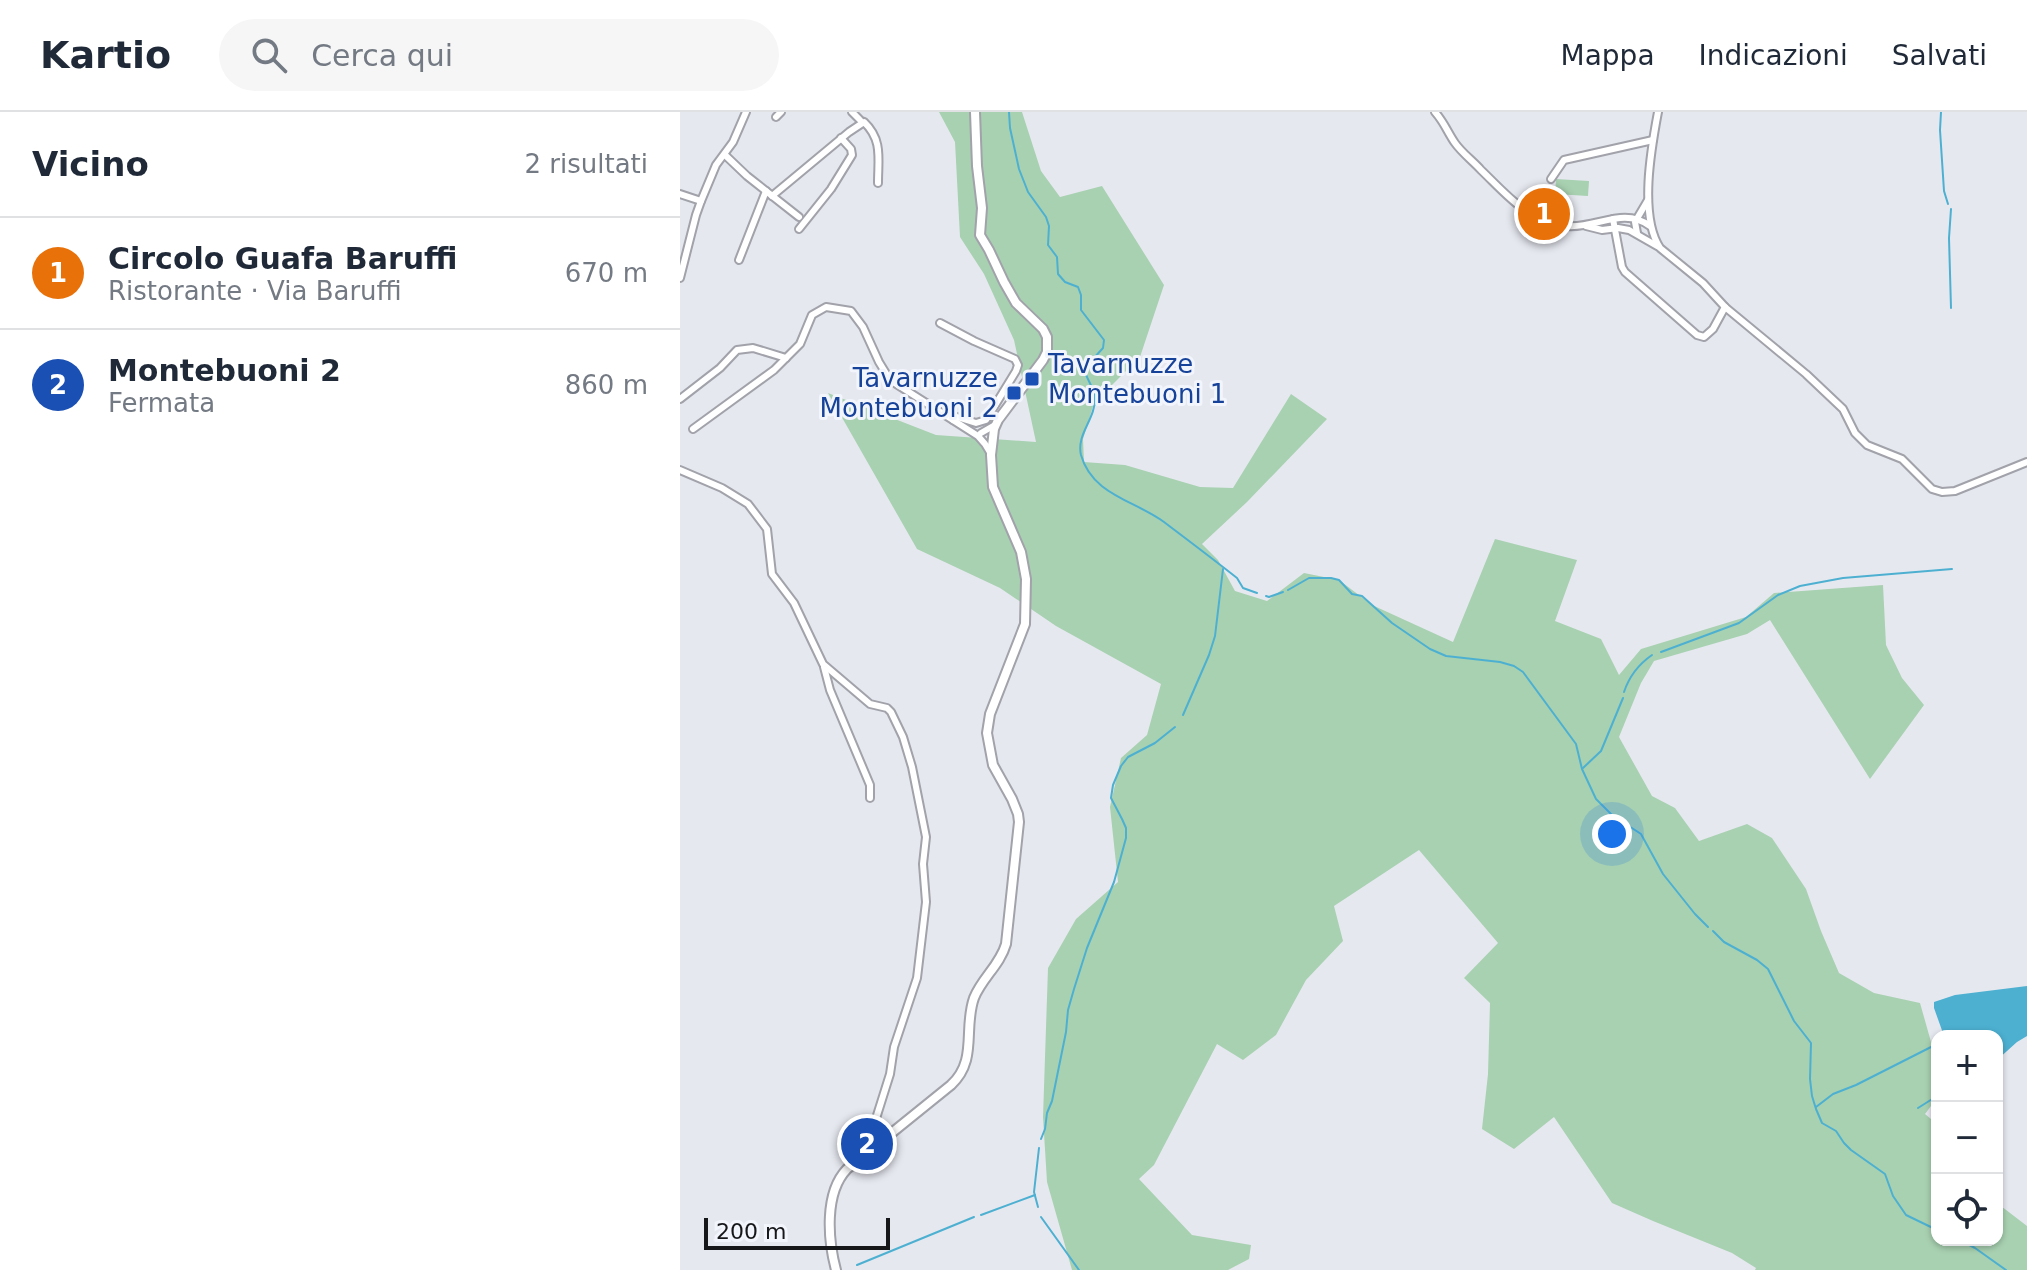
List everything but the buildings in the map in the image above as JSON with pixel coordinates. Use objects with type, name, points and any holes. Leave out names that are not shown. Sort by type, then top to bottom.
[{"type":"main road","points":[[836,1270],[831,1234],[832,1194],[842,1175],[961,1074],[967,1059],[974,999],[1006,944],[1018,814],[993,765],[987,743],[987,728],[995,699],[1025,624],[1027,594],[1021,552],[993,487],[991,455],[995,425],[1043,360],[1047,352],[1047,337],[1043,329],[1016,303],[980,235],[982,208],[975,112]]},
{"type":"street","points":[[680,278],[701,201],[716,165],[733,142],[746,112]]},
{"type":"street","points":[[852,112],[860,120]]},
{"type":"street","points":[[1435,112],[1456,145],[1500,191],[1538,218],[1567,226],[1624,229],[1637,233],[1660,248],[1843,409],[1861,440],[1872,448],[1902,459],[1932,489],[1955,491],[2027,462]]},
{"type":"street","points":[[1658,112],[1649,197],[1650,226],[1660,248]]},
{"type":"street","points":[[739,260],[769,193],[864,122],[877,140],[878,183]]},
{"type":"street","points":[[799,229],[831,189],[852,155],[851,149],[841,138]]},
{"type":"street","points":[[1551,179],[1564,160],[1653,140]]},
{"type":"street","points":[[725,155],[799,217]]},
{"type":"street","points":[[680,194],[701,201]]},
{"type":"street","points":[[1637,233],[1637,219],[1649,197]]},
{"type":"street","points":[[1582,226],[1628,217],[1650,226]]},
{"type":"street","points":[[1613,219],[1625,272],[1700,336],[1709,334],[1725,307]]},
{"type":"street","points":[[1637,233],[1650,226]]},
{"type":"street","points":[[693,429],[774,370],[800,344],[812,315],[826,307],[851,311],[863,327],[890,380],[978,434],[993,437]]},
{"type":"street","points":[[940,323],[1015,359],[1018,365],[986,420],[976,423],[957,417],[953,420]]},
{"type":"street","points":[[680,399],[720,368],[737,350],[753,348],[786,358]]},
{"type":"street","points":[[1005,390],[1015,396]]},
{"type":"street","points":[[978,434],[995,425]]},
{"type":"street","points":[[978,434],[991,455]]},
{"type":"street","points":[[680,470],[722,488],[748,504],[767,529],[772,574],[794,603],[823,664],[830,690],[870,785],[870,798]]},
{"type":"street","points":[[823,664],[870,704],[887,708],[895,718],[912,767],[926,837],[923,864],[926,902],[917,978],[894,1047],[890,1074],[873,1128],[875,1147]]},
{"type":"green space","points":[[939,112],[1022,112],[1041,171],[1060,197],[1102,186],[1164,285],[1140,357],[1094,403],[1083,439],[1084,462],[1125,465],[1200,487],[1233,488],[1291,394],[1327,419],[1202,544],[1218,560],[1235,591],[1267,601],[1304,573],[1339,580],[1372,605],[1453,642],[1495,539],[1577,560],[1555,621],[1601,639],[1619,675],[1641,649],[1746,617],[1774,593],[1883,585],[1886,645],[1902,678],[1924,705],[1870,779],[1770,620],[1747,634],[1654,661],[1641,683],[1619,737],[1652,796],[1675,808],[1699,841],[1747,824],[1772,838],[1806,889],[1839,973],[1874,993],[1920,1003],[1931,1042],[1931,1106],[1925,1114],[1931,1119],[1931,1246],[2003,1246],[2003,1208],[2027,1226],[2027,1270],[1755,1270],[1732,1253],[1612,1203],[1554,1117],[1514,1149],[1482,1129],[1488,1074],[1490,1003],[1464,978],[1498,943],[1419,850],[1334,906],[1343,941],[1306,980],[1276,1035],[1243,1060],[1217,1044],[1154,1165],[1139,1179],[1192,1235],[1251,1245],[1249,1259],[1228,1270],[1072,1270],[1047,1182],[1043,1117],[1048,968],[1076,919],[1118,882],[1110,807],[1121,758],[1147,735],[1161,684],[1056,626],[1000,588],[917,549],[828,393],[936,435],[1036,442],[1014,340],[984,274],[960,237],[955,142]]},
{"type":"green space","points":[[1556,179],[1589,181],[1588,196],[1555,194]]},
{"type":"water","points":[[2027,986],[2027,1036],[2003,1055],[2003,1030],[1942,1030],[1934,1002],[1955,995]]},
{"type":"waterway","points":[[1009,112],[1019,169],[1028,192],[1046,217],[1048,245],[1057,257],[1058,274],[1065,282],[1078,287],[1081,310],[1104,340],[1103,348],[1084,369],[1095,397],[1080,447],[1087,469],[1105,488],[1164,522],[1237,578],[1243,588],[1257,593]]},
{"type":"waterway","points":[[1941,112],[1944,191],[1948,204]]},
{"type":"waterway","points":[[1951,209],[1951,308]]},
{"type":"waterway","points":[[1183,715],[1215,636],[1223,569]]},
{"type":"waterway","points":[[1661,652],[1739,623],[1778,595],[1800,586],[1843,578],[1952,569]]},
{"type":"waterway","points":[[1288,590],[1309,578],[1339,580],[1352,594],[1362,596],[1392,623],[1430,649],[1446,656],[1500,662],[1523,672],[1576,744],[1582,769],[1596,799],[1612,815],[1641,834],[1663,874],[1708,927]]},
{"type":"waterway","points":[[1266,596],[1283,592]]},
{"type":"waterway","points":[[1624,692],[1635,671],[1652,655]]},
{"type":"waterway","points":[[1583,768],[1601,751],[1623,698]]},
{"type":"waterway","points":[[1041,1139],[1052,1101],[1068,1010],[1087,948],[1114,882],[1126,838],[1126,828],[1111,798],[1113,785],[1128,757],[1155,743],[1175,727]]},
{"type":"waterway","points":[[1713,931],[1724,942],[1768,969],[1794,1021],[1811,1043],[1812,1096],[1822,1123],[1836,1131],[1851,1150],[1885,1174],[1893,1196],[1906,1215],[1931,1227]]},
{"type":"waterway","points":[[1816,1107],[1833,1094],[1931,1047]]},
{"type":"waterway","points":[[1918,1108],[1931,1100]]},
{"type":"waterway","points":[[1038,1207],[1034,1192],[1039,1148]]},
{"type":"waterway","points":[[981,1215],[1035,1195]]},
{"type":"waterway","points":[[857,1265],[974,1217]]},
{"type":"waterway","points":[[1041,1217],[1079,1270]]},
{"type":"waterway","points":[[1971,1246],[2006,1270]]},
{"type":"place","name":"Circolo Guafa Baruffi","points":[[1544,214]]},
{"type":"place","name":"Tavarnuzze Montebuoni 1","points":[[1032,379]]},
{"type":"place","name":"Tavarnuzze Montebuoni 2","points":[[1014,393]]},
{"type":"place","name":"Montebuoni 2","points":[[867,1144]]}]
